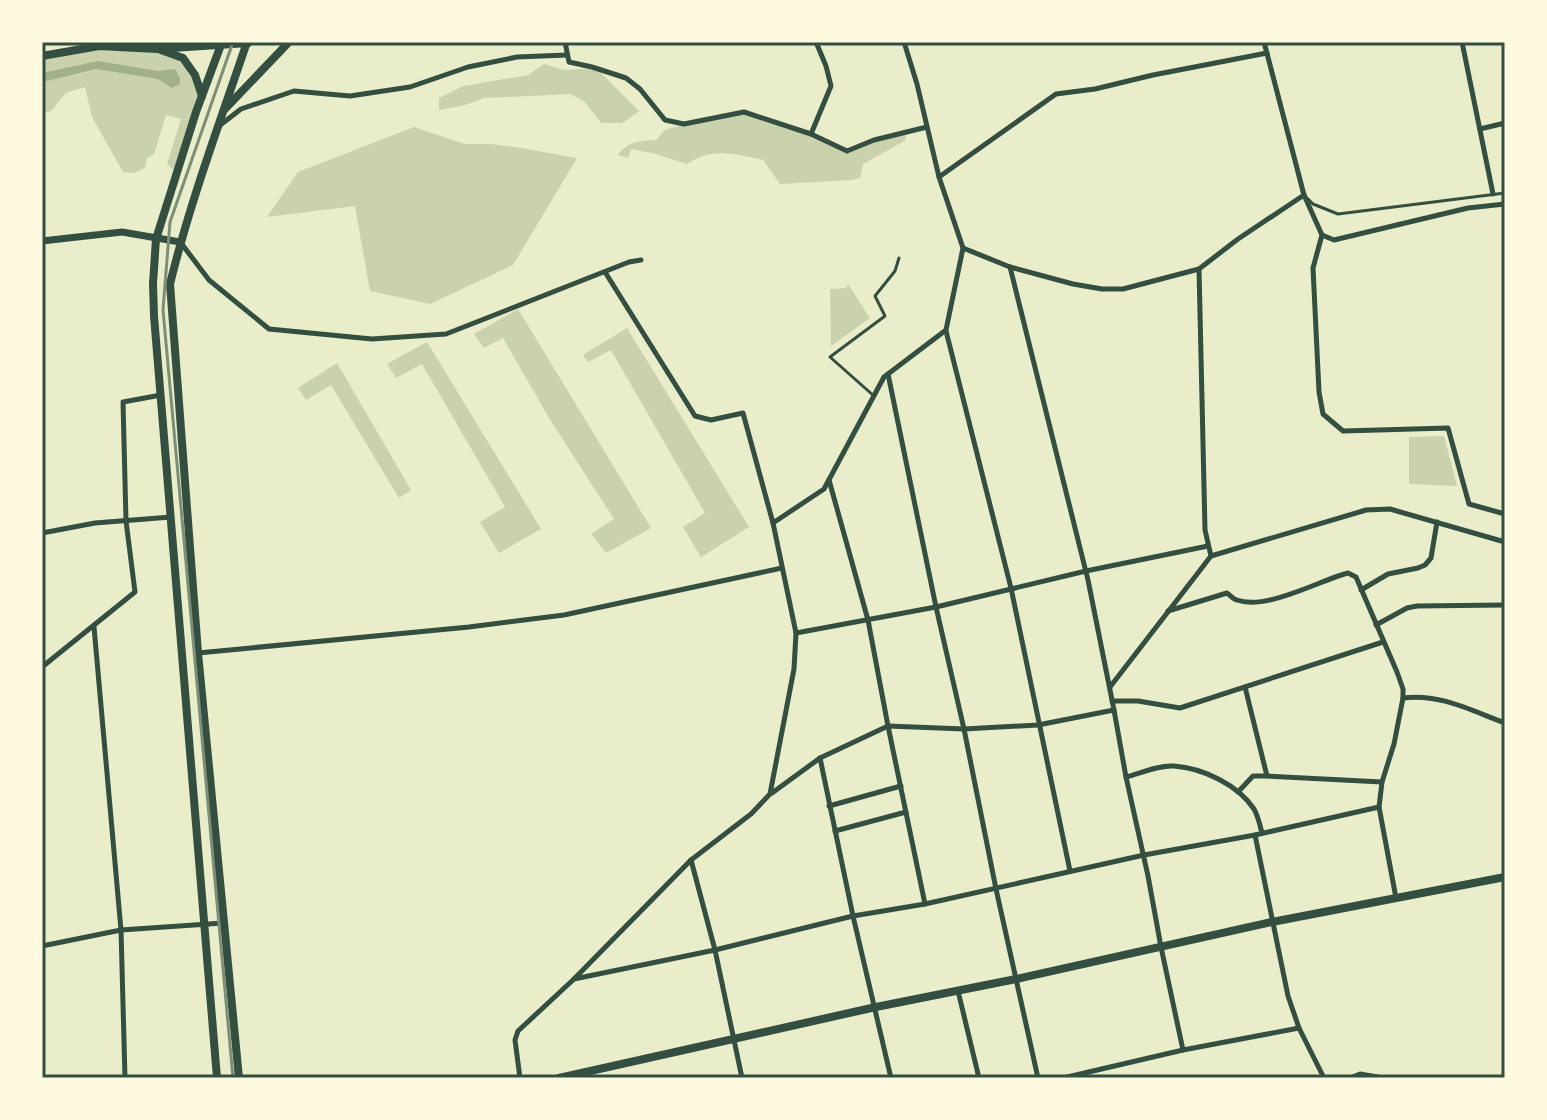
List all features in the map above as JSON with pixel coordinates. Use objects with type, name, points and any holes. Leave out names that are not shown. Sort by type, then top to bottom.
[{"type":"main road","points":[[42,56],[99,46],[248,42],[180,242],[170,284],[198,653],[240,1077]]},
{"type":"main road","points":[[222,112],[289,42]]},
{"type":"main road","points":[[217,1078],[153,305],[156,239],[222,43]]},
{"type":"main road","points":[[157,45],[183,58],[195,75],[202,96]]},
{"type":"main road","points":[[559,1078],[1272,922],[1505,877]]},
{"type":"street","points":[[565,42],[569,62],[626,78],[640,89],[665,120],[684,124],[744,112],[811,134],[847,151],[874,140],[927,127]]},
{"type":"street","points":[[811,134],[831,86],[816,42]]},
{"type":"street","points":[[904,42],[939,177],[963,248],[946,330],[1011,588],[1070,871]]},
{"type":"street","points":[[1264,42],[1304,195],[1322,235],[1313,268],[1319,392],[1323,414],[1343,431],[1448,428],[1469,504],[1505,514]]},
{"type":"street","points":[[1462,42],[1493,194]]},
{"type":"street","points":[[939,177],[1056,94],[1095,89],[1267,53]]},
{"type":"street","points":[[218,127],[241,109],[294,91],[350,96],[410,87],[468,67],[517,57],[567,55]]},
{"type":"street","points":[[1480,129],[1505,123]]},
{"type":"street","points":[[963,248],[1010,267],[1073,284],[1123,289],[1199,269],[1304,195]]},
{"type":"street","points":[[1322,235],[1334,240],[1468,208],[1505,204]]},
{"type":"street","points":[[42,241],[122,232],[180,242],[209,280],[269,329],[372,339],[446,334],[641,260]]},
{"type":"street","points":[[1010,267],[1086,571],[1183,1050]]},
{"type":"street","points":[[1199,269],[1205,530],[1211,556]]},
{"type":"street","points":[[605,272],[695,416],[711,420],[743,413],[773,523],[796,633],[794,669],[770,794]]},
{"type":"street","points":[[773,523],[824,489],[884,377],[946,330]]},
{"type":"street","points":[[888,374],[1038,1078]]},
{"type":"street","points":[[42,667],[135,592],[126,521],[123,402],[161,395]]},
{"type":"street","points":[[829,479],[868,620],[925,904]]},
{"type":"street","points":[[1109,688],[1211,556],[1366,510],[1390,509],[1505,542]]},
{"type":"street","points":[[42,533],[95,523],[171,517]]},
{"type":"street","points":[[1361,590],[1388,574],[1425,565],[1431,558],[1437,522]]},
{"type":"street","points":[[796,633],[936,607],[1208,546]]},
{"type":"street","points":[[198,653],[564,615],[782,568]]},
{"type":"street","points":[[1168,611],[1227,593],[1237,600],[1267,601],[1293,594],[1331,577],[1348,573],[1356,577],[1403,689],[1379,807],[1396,898]]},
{"type":"street","points":[[1376,625],[1417,606],[1505,605]]},
{"type":"street","points":[[94,627],[121,930],[125,1078]]},
{"type":"street","points":[[1112,701],[1138,701],[1180,708],[1383,642]]},
{"type":"street","points":[[1245,687],[1267,776]]},
{"type":"street","points":[[1403,698],[1419,696],[1441,699],[1505,723]]},
{"type":"street","points":[[520,1078],[515,1040],[518,1031],[691,860],[751,814],[770,794],[820,758],[888,726],[964,729],[1038,725],[1114,710]]},
{"type":"street","points":[[820,758],[891,1078]]},
{"type":"street","points":[[1126,777],[1163,767],[1189,768],[1232,786],[1256,812],[1272,922],[1288,996],[1299,1028],[1324,1078]]},
{"type":"street","points":[[1238,792],[1253,776],[1382,782]]},
{"type":"street","points":[[829,806],[901,786]]},
{"type":"street","points":[[574,979],[715,950],[853,916],[925,904],[1379,807]]},
{"type":"street","points":[[835,831],[906,812]]},
{"type":"street","points":[[691,860],[715,950],[742,1078]]},
{"type":"street","points":[[42,946],[121,930],[223,923]]},
{"type":"street","points":[[958,991],[979,1078]]},
{"type":"street","points":[[1063,1078],[1183,1050],[1299,1028]]},
{"type":"street","points":[[1350,1078],[1360,1074],[1383,1078]]},
{"type":"lane","points":[[1304,195],[1313,204],[1338,214],[1505,193]]},
{"type":"lane","points":[[874,396],[830,357],[885,316],[875,296],[895,271],[899,258]]},
{"type":"shaded area","points":[[99,46],[157,49],[183,58],[202,96],[177,173],[167,164],[181,119],[166,115],[154,154],[147,158],[145,168],[134,173],[123,172],[92,117],[85,87],[66,93],[51,111],[42,114],[42,56]]},
{"type":"shaded area","points":[[98,61],[158,71],[175,69],[180,84],[172,88],[158,79],[96,69],[42,82],[42,73]]},
{"type":"shaded area","points":[[544,64],[564,70],[596,68],[639,111],[623,123],[601,123],[585,102],[571,94],[484,98],[439,110],[439,98],[463,86],[528,75]]},
{"type":"shaded area","points":[[744,112],[811,134],[847,151],[905,132],[906,140],[863,164],[860,178],[780,184],[763,160],[743,156],[724,153],[705,155],[687,164],[631,149],[628,158],[618,155],[630,144],[656,140],[665,130]]},
{"type":"shaded area","points":[[414,127],[465,144],[490,144],[577,158],[513,265],[430,304],[370,291],[355,206],[267,217],[298,172]]},
{"type":"shaded area","points":[[848,284],[870,318],[831,346],[830,289],[846,288]]},
{"type":"shaded area","points":[[518,309],[651,528],[606,553],[591,534],[614,519],[549,418],[503,338],[484,348],[474,334]]},
{"type":"shaded area","points":[[627,328],[749,527],[701,557],[683,527],[705,513],[611,350],[588,362],[583,355]]},
{"type":"shaded area","points":[[427,342],[541,529],[499,553],[480,522],[505,507],[422,364],[396,378],[387,364]]},
{"type":"shaded area","points":[[337,363],[411,490],[399,498],[331,385],[306,400],[298,388]]},
{"type":"shaded area","points":[[1444,436],[1457,486],[1409,484],[1409,437]]},
{"type":"railway","points":[[233,42],[170,222],[163,310],[233,1078]]}]
